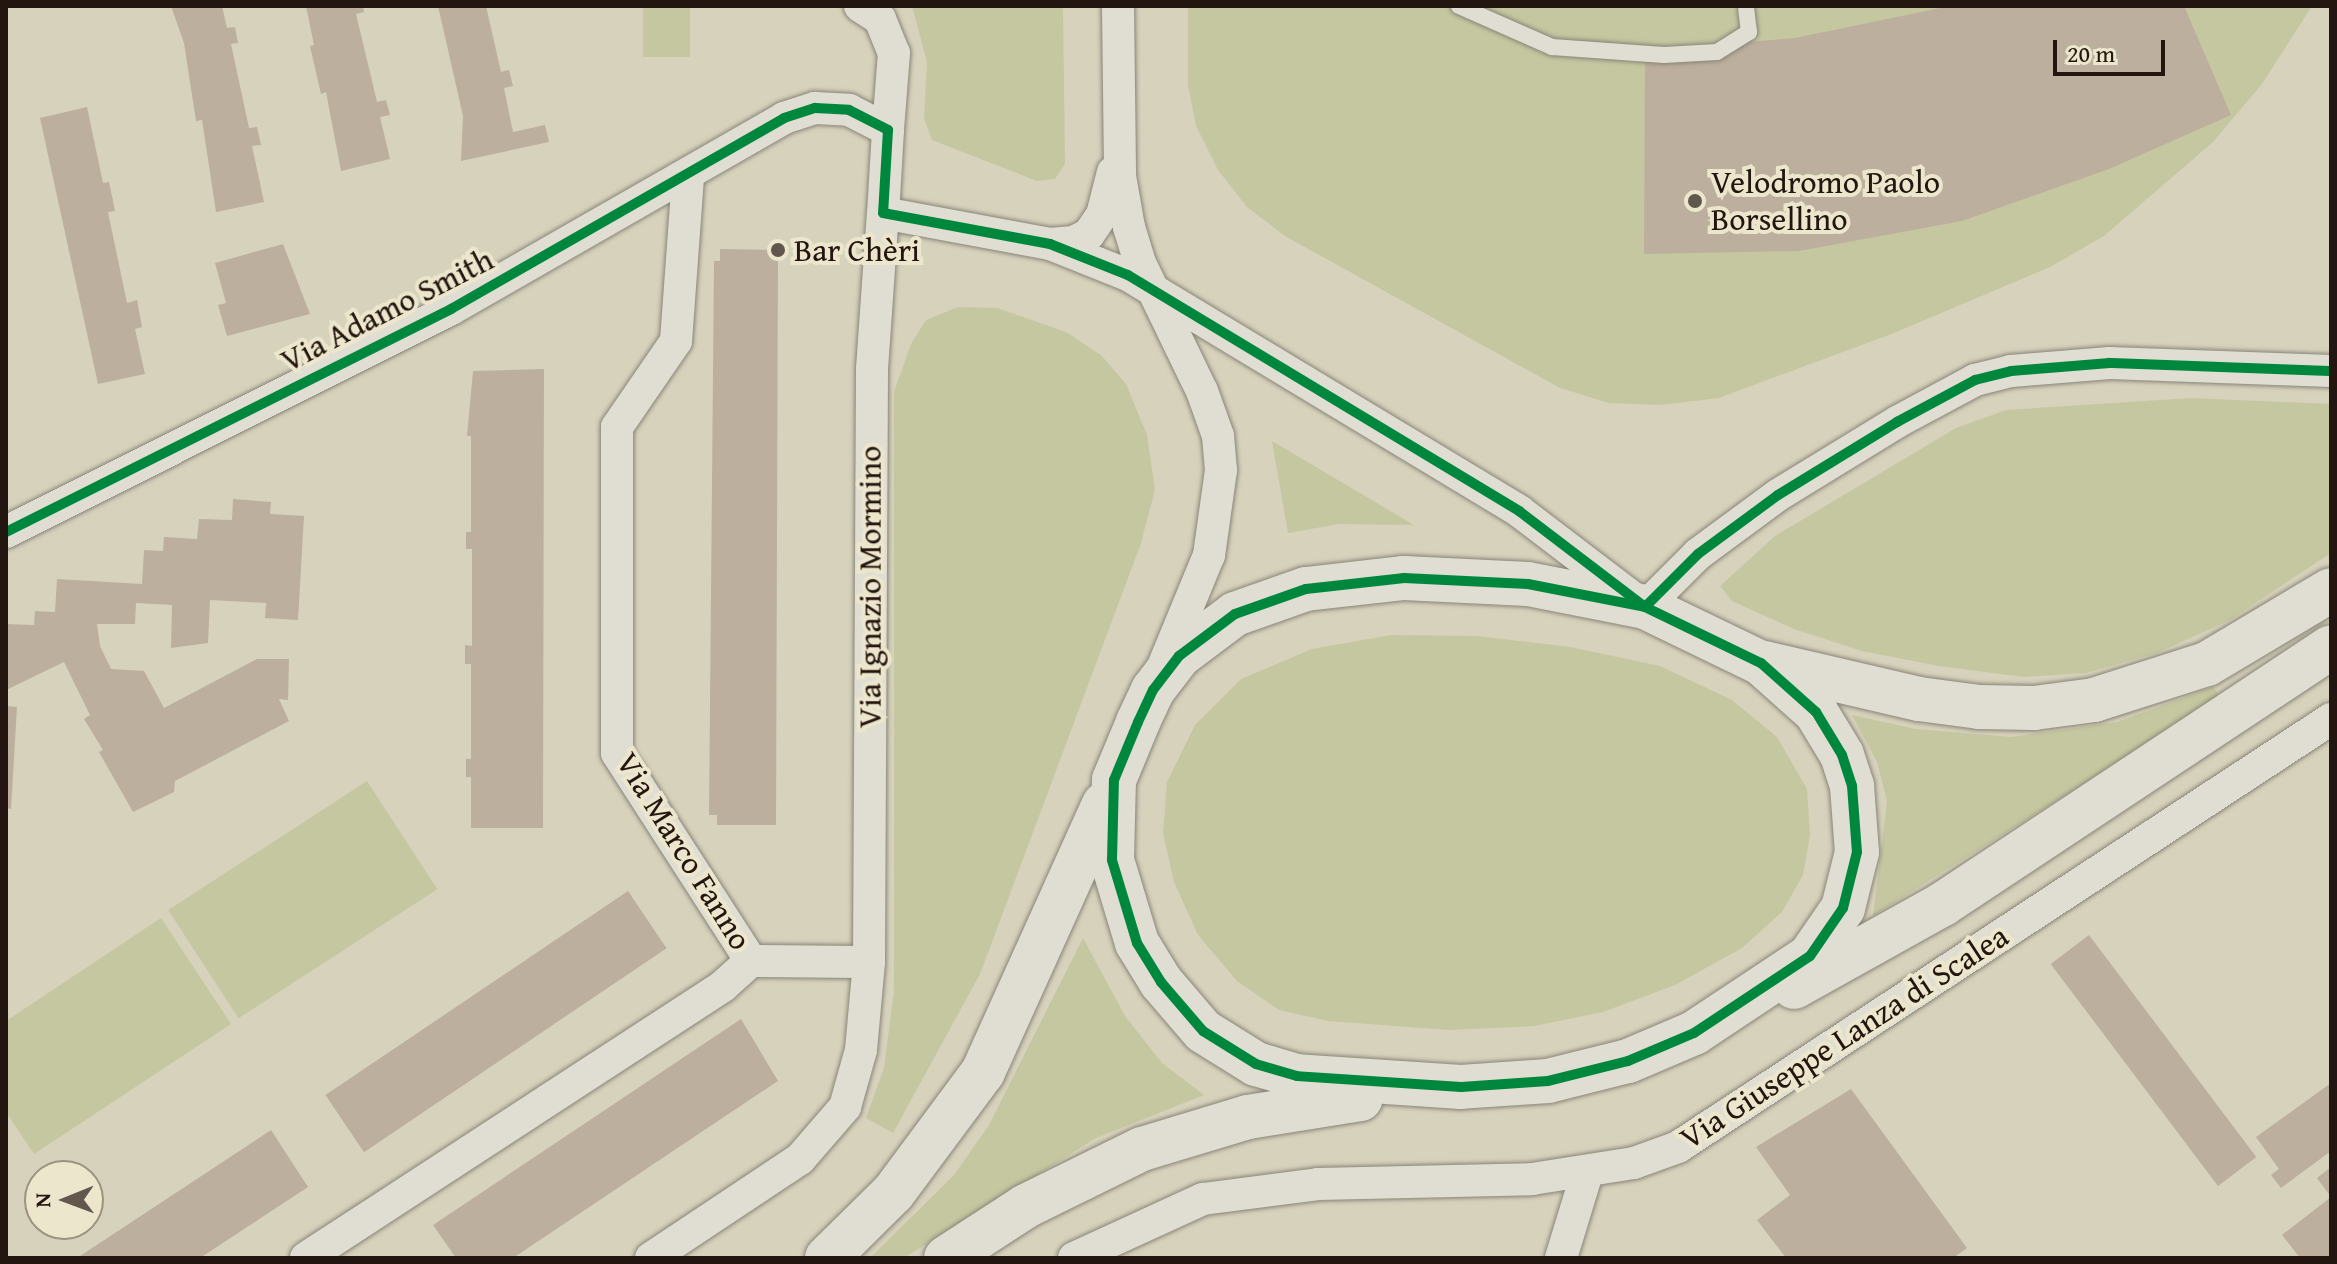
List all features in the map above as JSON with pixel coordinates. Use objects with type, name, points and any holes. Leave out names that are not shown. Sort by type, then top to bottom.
[{"type":"street","name":"Via Ignazio Mormino","points":[[860,6],[880,19],[894,53],[872,400],[869,962]]},
{"type":"street","points":[[827,1258],[893,1193],[983,1072],[1114,780],[1209,555],[1221,470],[1218,436],[1202,391],[1152,289],[1129,227],[1119,122],[1118,6]]},
{"type":"street","name":"Via Adamo Smith","points":[[6,532],[451,309],[688,176],[784,118],[815,108],[849,110],[888,130]]},
{"type":"street","points":[[1050,244],[1074,242],[1089,234],[1102,215],[1112,184],[1119,122]]},
{"type":"street","name":"Via Marco Fanno","points":[[306,1258],[723,986],[751,961],[617,753],[617,427],[676,341],[688,176]]},
{"type":"street","points":[[883,213],[1050,244],[1152,289],[1519,511],[1645,607],[1761,663],[1919,699],[1979,707],[2094,700],[2207,664],[2331,590]]},
{"type":"street","points":[[1645,607],[1698,554],[1778,495],[1897,422],[1975,380],[2011,371],[2110,363],[2331,371]]},
{"type":"street","points":[[1153,690],[1179,656],[1235,614],[1306,589],[1446,577],[1555,588],[1645,607]]},
{"type":"street","name":"Via Giuseppe Lanza di Scalea","points":[[1694,1033],[1827,970],[1943,904],[2331,647]]},
{"type":"street","points":[[946,1258],[1099,1168],[1194,1132],[1311,1106],[1589,1073],[1694,1033],[1810,956],[1829,933],[1852,881],[1858,816],[1842,755],[1816,712],[1761,663]]},
{"type":"street","name":"Via Giuseppe Lanza di Scalea","points":[[1074,1258],[1153,1218],[1216,1197],[1318,1184],[1587,1173],[1678,1147],[1716,1125],[2331,719]]},
{"type":"street","points":[[1114,780],[1111,844],[1122,905],[1161,982],[1203,1031],[1256,1064],[1297,1076],[1461,1087]]},
{"type":"street","points":[[651,1258],[800,1159],[845,1107],[861,1050],[869,962],[751,961]]},
{"type":"street","points":[[1561,1258],[1587,1173]]},
{"type":"lane","points":[[1459,6],[1552,47],[1664,55],[1717,52],[1749,32],[1746,9]]},
{"type":"green space","points":[[643,6],[690,6],[690,57],[643,57]]},
{"type":"green space","points":[[912,6],[1063,6],[1065,164],[1055,179],[1037,181],[932,140],[924,118],[927,62]]},
{"type":"green space","name":"Velodromo Paolo Borsellino","points":[[1188,6],[2312,6],[2262,84],[2213,142],[2104,236],[2050,267],[1894,333],[1719,398],[1660,405],[1609,403],[1560,388],[1285,236],[1247,207],[1218,170],[1196,126],[1188,85]]},
{"type":"green space","points":[[958,307],[997,308],[1066,332],[1101,355],[1126,384],[1147,435],[1155,490],[1140,546],[980,974],[893,1133],[866,1118],[884,1068],[894,991],[894,392],[911,344],[926,320]]},
{"type":"green space","points":[[2191,398],[2331,404],[2331,553],[2230,620],[2157,653],[2086,673],[2023,677],[1939,666],[1862,651],[1794,629],[1732,601],[1720,586],[1775,536],[1956,428],[2006,410]]},
{"type":"green space","points":[[1272,441],[1414,525],[1339,524],[1288,533]]},
{"type":"green space","points":[[1391,635],[1476,636],[1570,647],[1660,666],[1732,700],[1777,737],[1807,789],[1810,835],[1803,875],[1782,912],[1742,948],[1675,985],[1603,1012],[1534,1026],[1449,1030],[1328,1021],[1279,1010],[1237,981],[1198,935],[1174,882],[1163,833],[1167,782],[1195,725],[1241,679],[1312,649]]},
{"type":"green space","points":[[2213,687],[2221,697],[1873,916],[1887,801],[1877,762],[1852,715],[1916,729],[2011,737],[2117,722]]},
{"type":"green space","points":[[367,781],[437,889],[238,1018],[168,910]]},
{"type":"green space","points":[[161,918],[231,1024],[34,1154],[6,1112],[6,1021]]},
{"type":"green space","points":[[1083,938],[1125,1016],[1162,1063],[1204,1095],[1096,1138],[904,1258],[870,1258],[954,1175],[989,1125]]},
{"type":"building","points":[[171,6],[222,6],[227,28],[235,27],[238,43],[231,44],[249,128],[257,127],[261,145],[252,146],[264,202],[216,212],[202,120],[196,121],[184,43]]},
{"type":"building","points":[[306,6],[363,6],[364,12],[356,14],[377,102],[386,100],[390,115],[380,117],[390,159],[341,171],[326,92],[321,94],[310,46],[314,45]]},
{"type":"building","points":[[438,6],[486,6],[501,72],[509,70],[513,86],[504,88],[513,132],[545,125],[549,142],[461,161],[463,116]]},
{"type":"building","points":[[1950,6],[2184,6],[2231,115],[2109,169],[1962,221],[1799,251],[1644,254],[1645,51],[1795,38]]},
{"type":"building","points":[[87,107],[103,183],[109,182],[113,201],[115,211],[108,212],[127,303],[137,300],[142,327],[135,329],[145,374],[98,384],[40,118]]},
{"type":"building","points":[[283,244],[310,314],[227,336],[218,305],[226,303],[215,263]]},
{"type":"building","points":[[720,249],[778,250],[776,825],[717,825],[717,815],[709,815],[714,261],[720,261]]},
{"type":"building","points":[[544,369],[543,828],[471,828],[471,777],[466,777],[466,759],[471,759],[471,664],[465,664],[465,645],[472,646],[472,549],[466,549],[466,532],[471,532],[471,436],[467,436],[473,371]]},
{"type":"building","points":[[233,499],[271,502],[270,514],[304,516],[298,620],[265,618],[266,603],[210,600],[208,643],[171,648],[172,605],[136,603],[135,624],[97,624],[100,646],[111,669],[144,671],[164,708],[257,659],[289,659],[288,700],[279,699],[289,721],[175,781],[174,792],[133,812],[99,752],[103,750],[84,719],[90,715],[64,662],[6,690],[6,624],[34,625],[35,611],[55,612],[57,579],[142,584],[144,550],[163,551],[164,537],[197,539],[199,519],[232,520]]},
{"type":"building","points":[[6,706],[17,707],[11,809],[6,808]]},
{"type":"building","points":[[628,891],[667,948],[364,1152],[325,1095]]},
{"type":"building","points":[[2089,935],[2256,1157],[2218,1186],[2051,964]]},
{"type":"building","points":[[741,1019],[778,1081],[513,1258],[456,1258],[433,1225]]},
{"type":"building","points":[[2331,1083],[2331,1151],[2281,1188],[2271,1175],[2279,1169],[2256,1137]]},
{"type":"building","points":[[1851,1089],[1967,1248],[1953,1258],[1786,1258],[1757,1220],[1790,1195],[1756,1147]]},
{"type":"building","points":[[271,1130],[308,1187],[200,1258],[77,1258]]},
{"type":"building","points":[[2331,1167],[2331,1197],[2317,1178]]},
{"type":"building","points":[[2331,1197],[2331,1258],[2300,1258],[2282,1235]]},
{"type":"cycle path","points":[[6,532],[451,309],[784,118],[815,108],[849,110],[888,130],[883,213],[1050,244],[1128,275],[1519,511],[1645,607],[1698,554],[1778,495],[1897,422],[1975,380],[2011,371],[2110,363],[2331,371]]},
{"type":"cycle path","points":[[1404,578],[1528,584],[1645,607],[1761,663],[1816,712],[1842,755],[1852,786],[1857,852],[1843,908],[1810,956],[1694,1033],[1628,1061],[1548,1081],[1461,1087],[1297,1076],[1256,1064],[1203,1031],[1161,982],[1137,943],[1112,860],[1114,780],[1138,722],[1153,690],[1179,656],[1235,614],[1306,589],[1404,578]]},
{"type":"place","name":"Velodromo Paolo Borsellino","points":[[1695,201]]},
{"type":"place","name":"Bar Chèri","points":[[778,250]]}]
